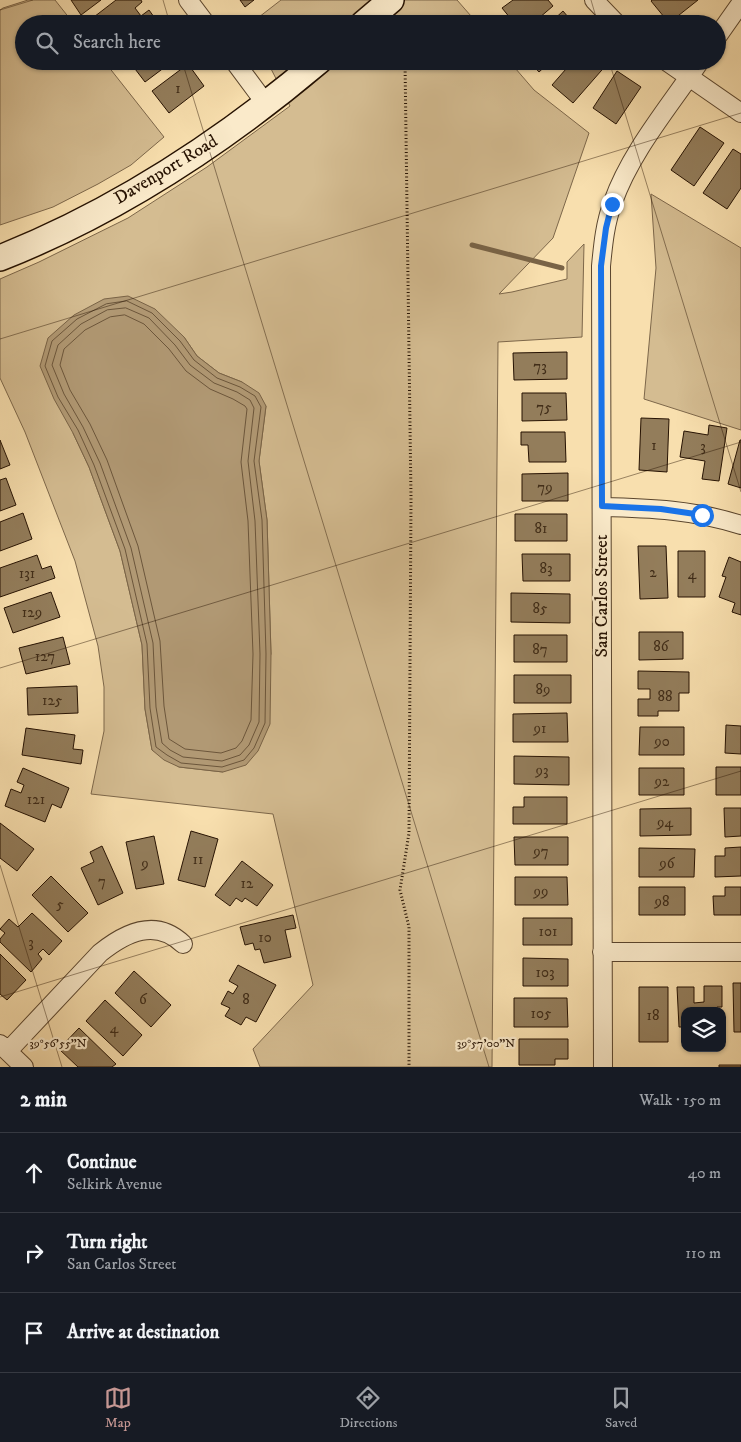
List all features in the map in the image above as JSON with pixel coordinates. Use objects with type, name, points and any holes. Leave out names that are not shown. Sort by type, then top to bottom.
[{"type":"street","points":[[188,0],[199,15]]},
{"type":"street","points":[[374,15],[391,0]]},
{"type":"street","points":[[594,0],[608,15]]},
{"type":"street","points":[[726,24],[741,3]]},
{"type":"street","points":[[241,70],[266,104]]},
{"type":"street","name":"Davenport Road","points":[[0,258],[42,240],[139,188],[210,146],[308,70]]},
{"type":"street","points":[[679,70],[741,113]]},
{"type":"street","name":"San Carlos Street","points":[[603,1067],[601,266],[606,228],[612,204],[621,181],[644,143],[694,70]]},
{"type":"street","points":[[602,506],[682,511],[723,519],[741,525]]},
{"type":"street","points":[[24,1067],[4,1048],[112,943],[132,933],[155,929],[168,933],[183,944]]},
{"type":"street","points":[[602,952],[741,952]]},
{"type":"path","points":[[405,70],[411,498],[409,833],[400,890],[409,927],[409,1067]]},
{"type":"shaded area","points":[[28,0],[55,0],[67,15],[15,15],[15,70],[111,70],[164,137],[131,165],[98,184],[53,207],[0,225],[0,10]]},
{"type":"shaded area","points":[[281,0],[457,0],[470,15],[262,15]]},
{"type":"shaded area","points":[[272,70],[517,70],[534,90],[589,133],[553,238],[499,294],[567,279],[567,262],[584,244],[582,337],[498,342],[492,1067],[260,1067],[253,1049],[313,985],[273,814],[91,794],[104,731],[104,687],[98,646],[75,561],[25,432],[0,378],[0,279],[128,218],[207,167],[290,106]],"holes":[[[184,337],[197,356],[219,373],[242,382],[266,406],[259,461],[267,520],[271,654],[223,772],[179,767],[152,750],[145,709],[142,645],[120,551],[89,467],[73,433]]]},
{"type":"shaded area","points":[[651,194],[741,248],[741,430],[644,399],[656,268]]},
{"type":"water","points":[[128,296],[155,309],[184,337],[197,356],[219,373],[242,382],[259,393],[266,406],[259,461],[267,520],[271,654],[270,724],[258,751],[246,765],[223,772],[179,767],[164,760],[152,750],[145,709],[142,645],[120,551],[89,467],[54,399],[40,366],[48,338],[74,315],[104,299]]},
{"type":"building","points":[[71,0],[101,0],[81,15]]},
{"type":"building","points":[[116,0],[141,0],[142,2],[135,8],[140,15],[96,15]]},
{"type":"building","points":[[240,0],[254,0],[245,7]]},
{"type":"building","points":[[513,0],[548,0],[553,6],[542,15],[508,15],[502,8]]},
{"type":"building","points":[[698,0],[679,15],[662,15],[651,1]]},
{"type":"building","points":[[149,10],[153,15],[142,15]]},
{"type":"building","points":[[136,70],[161,70],[145,82]]},
{"type":"building","points":[[180,70],[192,70],[204,86],[169,113],[152,91]]},
{"type":"building","points":[[565,70],[602,70],[573,103],[552,85]]},
{"type":"building","points":[[617,71],[641,87],[616,124],[593,108]]},
{"type":"building","points":[[700,127],[724,143],[694,186],[671,170]]},
{"type":"building","points":[[733,149],[741,154],[741,188],[727,209],[703,193]]},
{"type":"building","points":[[567,352],[567,379],[514,380],[513,353]]},
{"type":"building","points":[[522,393],[566,393],[567,420],[522,421]]},
{"type":"building","points":[[641,418],[669,419],[667,472],[639,470]]},
{"type":"building","points":[[709,425],[727,428],[719,481],[702,479],[705,461],[680,457],[684,431],[708,435]]},
{"type":"building","points":[[521,432],[565,432],[566,462],[529,462],[528,445],[521,445]]},
{"type":"building","points":[[0,440],[10,465],[0,469]]},
{"type":"building","points":[[741,440],[741,488],[728,484]]},
{"type":"building","points":[[568,473],[568,501],[522,501],[522,474]]},
{"type":"building","points":[[6,478],[16,505],[0,511],[0,480]]},
{"type":"building","points":[[23,513],[32,539],[0,551],[0,522]]},
{"type":"building","points":[[515,514],[567,514],[567,541],[515,541]]},
{"type":"building","points":[[638,546],[666,546],[668,598],[640,599]]},
{"type":"building","points":[[678,551],[705,551],[705,597],[678,597]]},
{"type":"building","points":[[522,554],[570,554],[570,581],[523,581]]},
{"type":"building","points":[[37,555],[42,569],[51,566],[55,578],[0,597],[0,568]]},
{"type":"building","points":[[729,557],[741,562],[741,615],[732,612],[735,603],[719,597],[726,577],[722,576]]},
{"type":"building","points":[[51,592],[60,617],[13,633],[4,608]]},
{"type":"building","points":[[511,593],[570,594],[570,623],[511,622]]},
{"type":"building","points":[[639,632],[683,632],[683,659],[639,660]]},
{"type":"building","points":[[514,635],[567,635],[567,662],[514,662]]},
{"type":"building","points":[[63,637],[70,664],[26,674],[19,648]]},
{"type":"building","points":[[638,671],[689,672],[689,693],[679,693],[679,711],[658,711],[658,716],[638,716],[638,699],[650,699],[650,689],[638,689]]},
{"type":"building","points":[[514,675],[571,675],[571,703],[514,703]]},
{"type":"building","points":[[77,686],[78,713],[28,715],[27,688]]},
{"type":"building","points":[[567,713],[568,742],[513,742],[513,714]]},
{"type":"building","points":[[726,725],[741,726],[741,754],[725,753]]},
{"type":"building","points":[[640,727],[684,727],[684,755],[639,755]]},
{"type":"building","points":[[26,728],[75,735],[73,749],[83,750],[81,764],[22,755]]},
{"type":"building","points":[[514,756],[569,757],[569,785],[514,784]]},
{"type":"building","points":[[716,767],[741,767],[741,795],[716,795]]},
{"type":"building","points":[[23,768],[69,788],[61,808],[52,804],[45,822],[5,806],[11,789],[21,793],[24,785],[17,782]]},
{"type":"building","points":[[639,768],[684,768],[684,795],[639,795]]},
{"type":"building","points":[[524,797],[567,797],[567,824],[513,824],[513,807],[524,807]]},
{"type":"building","points":[[691,808],[691,835],[640,836],[640,809]]},
{"type":"building","points":[[724,808],[741,808],[741,836],[725,837]]},
{"type":"building","points":[[0,823],[34,849],[17,871],[0,858]]},
{"type":"building","points":[[191,831],[218,839],[205,887],[178,880]]},
{"type":"building","points":[[154,836],[164,884],[136,889],[126,842]]},
{"type":"building","points":[[514,837],[568,837],[568,865],[515,865]]},
{"type":"building","points":[[102,846],[123,893],[98,905],[81,868],[94,862],[90,852]]},
{"type":"building","points":[[741,847],[741,876],[715,877],[715,856],[725,856],[725,848]]},
{"type":"building","points":[[639,848],[695,849],[694,877],[639,877]]},
{"type":"building","points":[[242,861],[273,885],[257,906],[245,898],[242,902],[236,898],[230,906],[215,895]]},
{"type":"building","points":[[51,876],[88,913],[68,932],[32,895]]},
{"type":"building","points":[[515,877],[567,877],[568,905],[515,905]]},
{"type":"building","points":[[639,887],[685,887],[685,915],[639,915]]},
{"type":"building","points":[[725,887],[741,887],[741,915],[714,915],[713,896],[725,896]]},
{"type":"building","points":[[32,913],[62,941],[49,955],[43,949],[38,954],[42,959],[31,972],[0,942],[5,933],[0,929],[9,919],[18,927]]},
{"type":"building","points":[[293,915],[296,928],[285,930],[291,957],[264,963],[260,949],[255,950],[253,943],[245,945],[240,927]]},
{"type":"building","points":[[523,918],[572,918],[572,945],[523,945]]},
{"type":"building","points":[[0,954],[26,980],[7,1000],[0,994]]},
{"type":"building","points":[[523,958],[568,959],[568,986],[523,986]]},
{"type":"building","points":[[238,965],[276,985],[256,1022],[246,1017],[241,1025],[225,1016],[230,1008],[221,1004],[228,991],[233,994],[238,986],[229,981]]},
{"type":"building","points":[[134,971],[171,1005],[151,1027],[115,993]]},
{"type":"building","points":[[733,983],[741,983],[741,1032],[734,1032]]},
{"type":"building","points":[[704,986],[722,986],[722,1007],[681,1007],[681,1027],[679,1027],[677,987],[694,987],[694,1003],[704,1002]]},
{"type":"building","points":[[639,987],[668,987],[668,1042],[639,1042]]},
{"type":"building","points":[[514,998],[567,998],[568,1027],[514,1027]]},
{"type":"building","points":[[105,1000],[142,1035],[123,1056],[86,1021]]},
{"type":"building","points":[[79,1028],[116,1064],[112,1067],[78,1067],[59,1049]]},
{"type":"building","points":[[519,1039],[568,1039],[568,1059],[555,1059],[555,1065],[519,1065]]},
{"type":"building","points":[[719,1065],[741,1065],[741,1067],[719,1067]]},
{"type":"waterway","points":[[472,245],[562,268]]},
{"type":"route","points":[[612,204],[606,228],[601,266],[602,506],[640,507],[702,515]]}]
